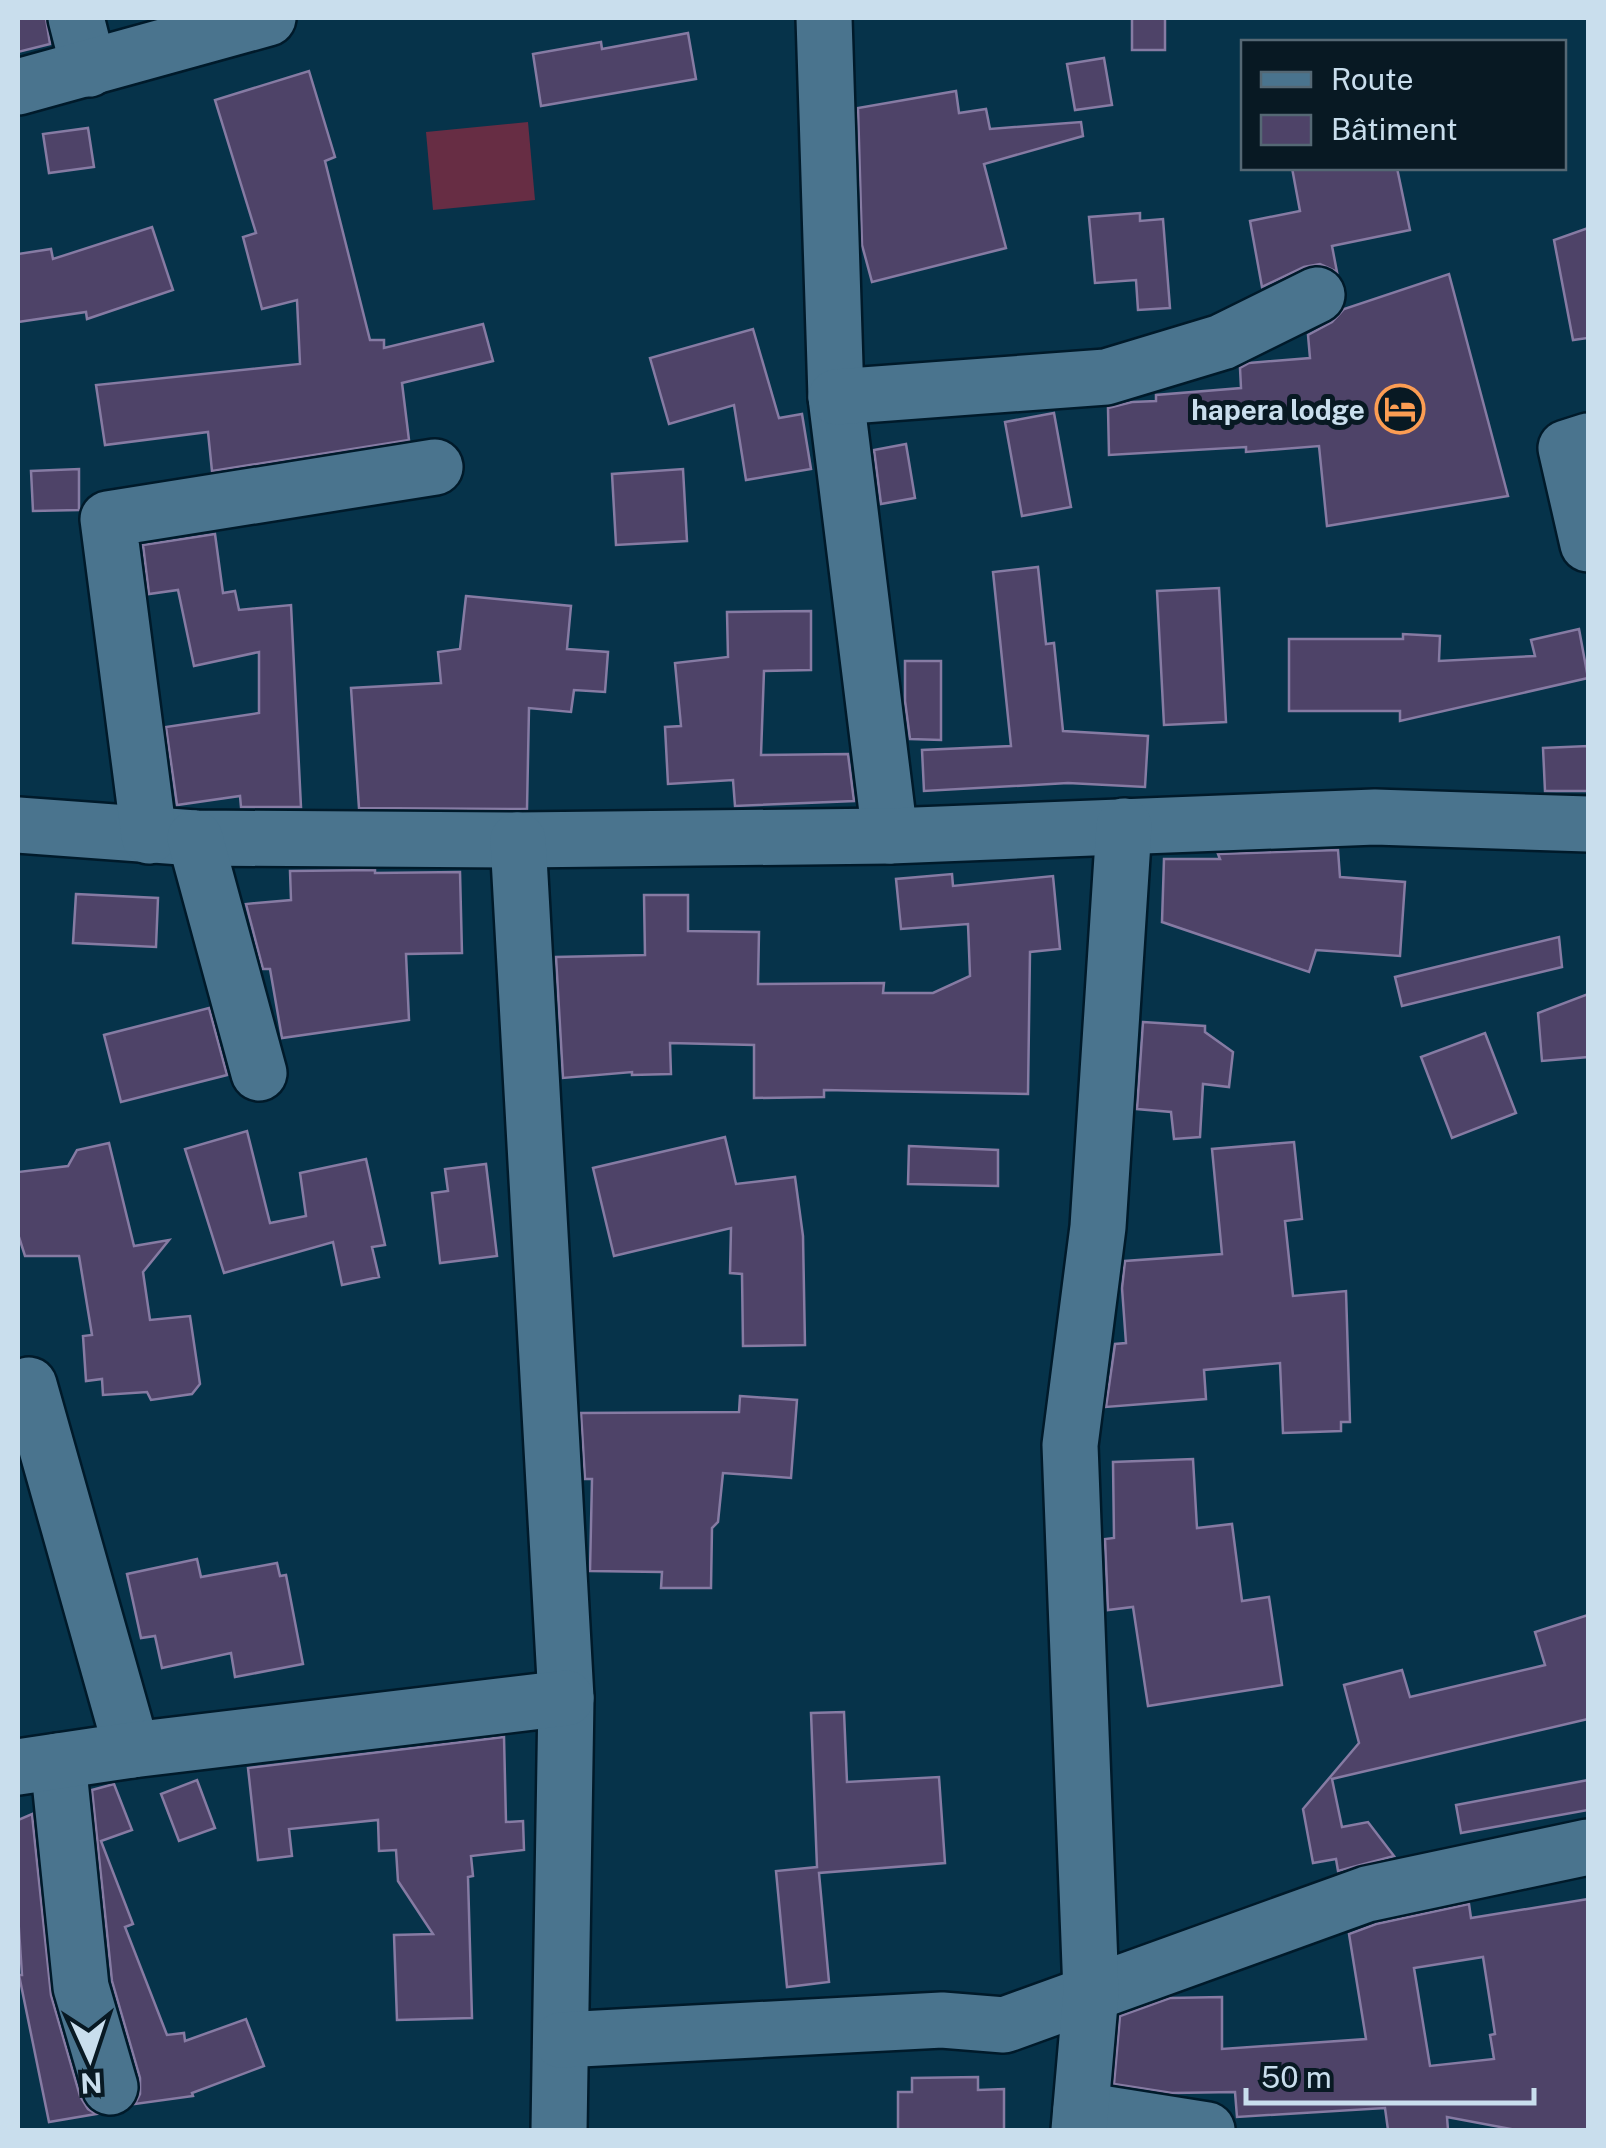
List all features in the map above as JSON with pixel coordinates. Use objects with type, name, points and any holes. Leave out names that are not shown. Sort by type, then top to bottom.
[{"type":"street","points":[[18,87],[82,43],[268,18]]},
{"type":"street","points":[[824,18],[836,397],[890,836]]},
{"type":"street","points":[[836,397],[1106,377],[1222,342],[1317,295]]},
{"type":"street","points":[[1588,441],[1566,448],[1588,544]]},
{"type":"street","points":[[259,1073],[172,837],[108,519],[435,468]]},
{"type":"street","points":[[18,826],[172,837],[518,840],[890,836],[1375,817],[1588,824]]},
{"type":"street","points":[[1124,826],[1098,1227],[1070,1446],[1091,1992],[1080,2120],[1207,2130]]},
{"type":"street","points":[[518,840],[566,1698],[559,2130]]},
{"type":"street","points":[[29,1385],[132,1750]]},
{"type":"street","points":[[110,2087],[82,1987],[38,1764],[566,1698]]},
{"type":"street","points":[[561,2040],[942,2020],[1004,2026],[1368,1894],[1588,1848]]},
{"type":"shaded area","points":[[528,122],[535,200],[433,210],[426,132]]},
{"type":"building","points":[[18,18],[46,18],[50,44],[18,52]]},
{"type":"building","points":[[1132,18],[1165,18],[1165,50],[1132,50]]},
{"type":"building","points":[[688,33],[696,79],[541,106],[533,54],[601,42],[602,49]]},
{"type":"building","points":[[1104,58],[1112,105],[1075,110],[1067,64]]},
{"type":"building","points":[[309,71],[335,157],[325,161],[370,340],[384,340],[384,348],[483,324],[493,361],[402,383],[409,440],[212,471],[208,432],[105,445],[96,385],[300,364],[297,300],[262,309],[243,237],[256,233],[215,100]]},
{"type":"building","points":[[956,91],[959,113],[986,109],[990,129],[1081,122],[1083,136],[984,164],[1006,248],[872,282],[862,245],[858,108]]},
{"type":"building","points":[[88,128],[94,167],[49,173],[43,134]]},
{"type":"building","points":[[1292,170],[1397,170],[1410,230],[1332,246],[1337,272],[1320,264],[1304,267],[1262,287],[1250,221],[1300,211]]},
{"type":"building","points":[[1140,213],[1140,221],[1163,219],[1170,308],[1138,310],[1136,280],[1095,283],[1089,217]]},
{"type":"building","points":[[152,227],[173,290],[87,319],[86,312],[18,322],[18,254],[51,249],[53,259]]},
{"type":"building","points":[[1588,228],[1588,338],[1573,340],[1554,240]]},
{"type":"building","name":"hapera lodge","points":[[1449,274],[1508,496],[1327,526],[1319,446],[1109,455],[1108,408],[1156,401],[1156,395],[1241,388],[1240,368],[1249,363],[1310,358],[1308,335],[1332,322],[1344,309]]},
{"type":"building","points":[[753,329],[779,418],[802,414],[811,469],[746,480],[734,405],[669,424],[650,358]]},
{"type":"building","points":[[1054,413],[1071,507],[1022,516],[1005,422]]},
{"type":"building","points":[[906,444],[915,498],[881,504],[874,450]]},
{"type":"building","points":[[79,469],[79,510],[33,511],[31,471]]},
{"type":"building","points":[[683,469],[687,541],[616,545],[612,474]]},
{"type":"building","points":[[215,534],[223,593],[235,591],[239,610],[291,605],[301,807],[241,807],[240,796],[177,805],[166,727],[259,713],[259,652],[194,666],[178,590],[149,594],[143,545]]},
{"type":"building","points":[[1038,567],[1046,644],[1054,643],[1063,731],[1148,736],[1145,787],[1068,783],[924,791],[922,750],[1011,746],[993,572]]},
{"type":"building","points":[[1219,588],[1226,722],[1164,725],[1157,591]]},
{"type":"building","points":[[466,596],[571,606],[567,649],[608,652],[605,692],[574,690],[571,712],[529,708],[527,809],[359,808],[351,688],[441,683],[438,652],[460,649]]},
{"type":"building","points":[[811,611],[811,670],[764,671],[761,755],[848,754],[854,801],[735,806],[733,780],[668,784],[665,727],[681,726],[675,663],[728,657],[727,612]]},
{"type":"building","points":[[1579,629],[1588,678],[1400,721],[1400,711],[1289,711],[1289,639],[1440,636],[1439,661],[1535,656],[1531,640]]},
{"type":"building","points":[[905,661],[941,661],[941,740],[910,739]]},
{"type":"building","points":[[1588,746],[1588,791],[1545,791],[1543,748]]},
{"type":"building","points":[[1338,850],[1340,877],[1405,882],[1400,956],[1316,950],[1309,972],[1162,922],[1164,859]]},
{"type":"building","points":[[290,871],[460,872],[462,953],[406,954],[409,1020],[282,1038],[270,969],[263,969],[246,904],[291,900]]},
{"type":"building","points":[[952,874],[953,886],[1053,876],[1060,949],[1030,952],[1028,1094],[824,1090],[824,1097],[754,1098],[754,1045],[670,1043],[671,1074],[632,1072],[563,1078],[556,957],[645,955],[644,895],[688,895],[688,931],[759,932],[758,984],[884,983],[883,993],[933,993],[970,976],[968,924],[901,929],[896,879]]},
{"type":"building","points":[[76,894],[158,898],[156,947],[73,943]]},
{"type":"building","points":[[1559,937],[1562,967],[1402,1006],[1395,977]]},
{"type":"building","points":[[1588,994],[1588,1057],[1542,1061],[1538,1013]]},
{"type":"building","points":[[209,1008],[227,1075],[121,1102],[104,1035]]},
{"type":"building","points":[[1143,1022],[1205,1026],[1205,1032],[1233,1052],[1229,1087],[1203,1084],[1200,1137],[1174,1139],[1171,1112],[1137,1109]]},
{"type":"building","points":[[1485,1033],[1516,1113],[1452,1138],[1421,1057]]},
{"type":"building","points":[[247,1131],[270,1223],[306,1216],[300,1173],[366,1159],[385,1245],[372,1247],[379,1277],[342,1285],[333,1242],[224,1273],[185,1149]]},
{"type":"building","points":[[725,1137],[736,1184],[795,1177],[803,1236],[805,1345],[743,1346],[742,1274],[730,1273],[731,1228],[614,1256],[593,1168]]},
{"type":"building","points":[[1294,1142],[1302,1219],[1285,1221],[1293,1296],[1346,1291],[1350,1422],[1341,1422],[1341,1431],[1283,1433],[1280,1363],[1204,1370],[1206,1399],[1106,1407],[1115,1344],[1126,1343],[1122,1288],[1125,1261],[1222,1254],[1212,1149]]},
{"type":"building","points":[[109,1143],[134,1246],[169,1240],[143,1272],[150,1320],[190,1316],[200,1384],[192,1394],[151,1400],[147,1392],[103,1395],[102,1379],[86,1381],[83,1336],[92,1335],[79,1256],[25,1256],[18,1234],[18,1172],[68,1166],[77,1150]]},
{"type":"building","points":[[909,1146],[998,1150],[998,1186],[908,1184]]},
{"type":"building","points":[[486,1164],[497,1256],[440,1263],[432,1193],[448,1191],[445,1169]]},
{"type":"building","points":[[740,1396],[797,1400],[791,1478],[723,1473],[718,1522],[712,1528],[711,1588],[661,1588],[662,1572],[590,1571],[592,1479],[585,1479],[581,1413],[739,1412]]},
{"type":"building","points":[[1193,1459],[1197,1528],[1232,1524],[1242,1601],[1269,1597],[1282,1685],[1148,1706],[1133,1607],[1108,1610],[1105,1539],[1114,1538],[1113,1462]]},
{"type":"building","points":[[197,1559],[201,1577],[277,1563],[280,1576],[286,1575],[303,1664],[235,1677],[231,1653],[162,1668],[155,1636],[141,1638],[127,1574]]},
{"type":"building","points":[[1588,1615],[1588,1719],[1332,1779],[1342,1827],[1368,1822],[1394,1856],[1338,1871],[1336,1859],[1313,1863],[1303,1809],[1359,1743],[1344,1685],[1402,1670],[1410,1697],[1545,1665],[1535,1632]]},
{"type":"building","points":[[844,1712],[847,1782],[939,1777],[945,1863],[819,1873],[829,1982],[787,1987],[776,1871],[817,1867],[811,1713]]},
{"type":"building","points":[[504,1737],[506,1822],[523,1821],[524,1850],[471,1856],[473,1876],[468,1877],[472,2018],[397,2020],[394,1935],[433,1934],[398,1881],[396,1850],[379,1851],[378,1820],[289,1829],[292,1856],[258,1860],[248,1768]]},
{"type":"building","points":[[197,1780],[215,1828],[179,1841],[161,1794]]},
{"type":"building","points":[[1588,1780],[1588,1810],[1461,1833],[1456,1805]]},
{"type":"building","points":[[114,1784],[132,1830],[101,1841],[133,1924],[125,1927],[167,2035],[184,2033],[185,2041],[246,2019],[264,2066],[192,2093],[193,2096],[135,2104],[140,2094],[140,2078],[112,1981],[92,1790]]},
{"type":"building","points":[[32,1814],[51,1995],[80,2096],[96,2114],[49,2122],[19,1975],[18,1820]]},
{"type":"building","points":[[1588,1899],[1588,2130],[1516,2130],[1447,2117],[1448,2130],[1388,2130],[1385,2108],[1237,2117],[1235,2092],[1172,2093],[1114,2084],[1120,2016],[1170,1998],[1222,1997],[1222,2049],[1366,2039],[1349,1934],[1376,1924],[1469,1904],[1471,1918]],"holes":[[[1483,1957],[1495,2034],[1490,2035],[1494,2059],[1430,2066],[1414,1968]]]},
{"type":"building","points":[[978,2077],[978,2090],[1004,2089],[1004,2130],[898,2130],[898,2092],[912,2092],[912,2078]]},
{"type":"place","name":"hapera lodge","points":[[1400,409]]}]
